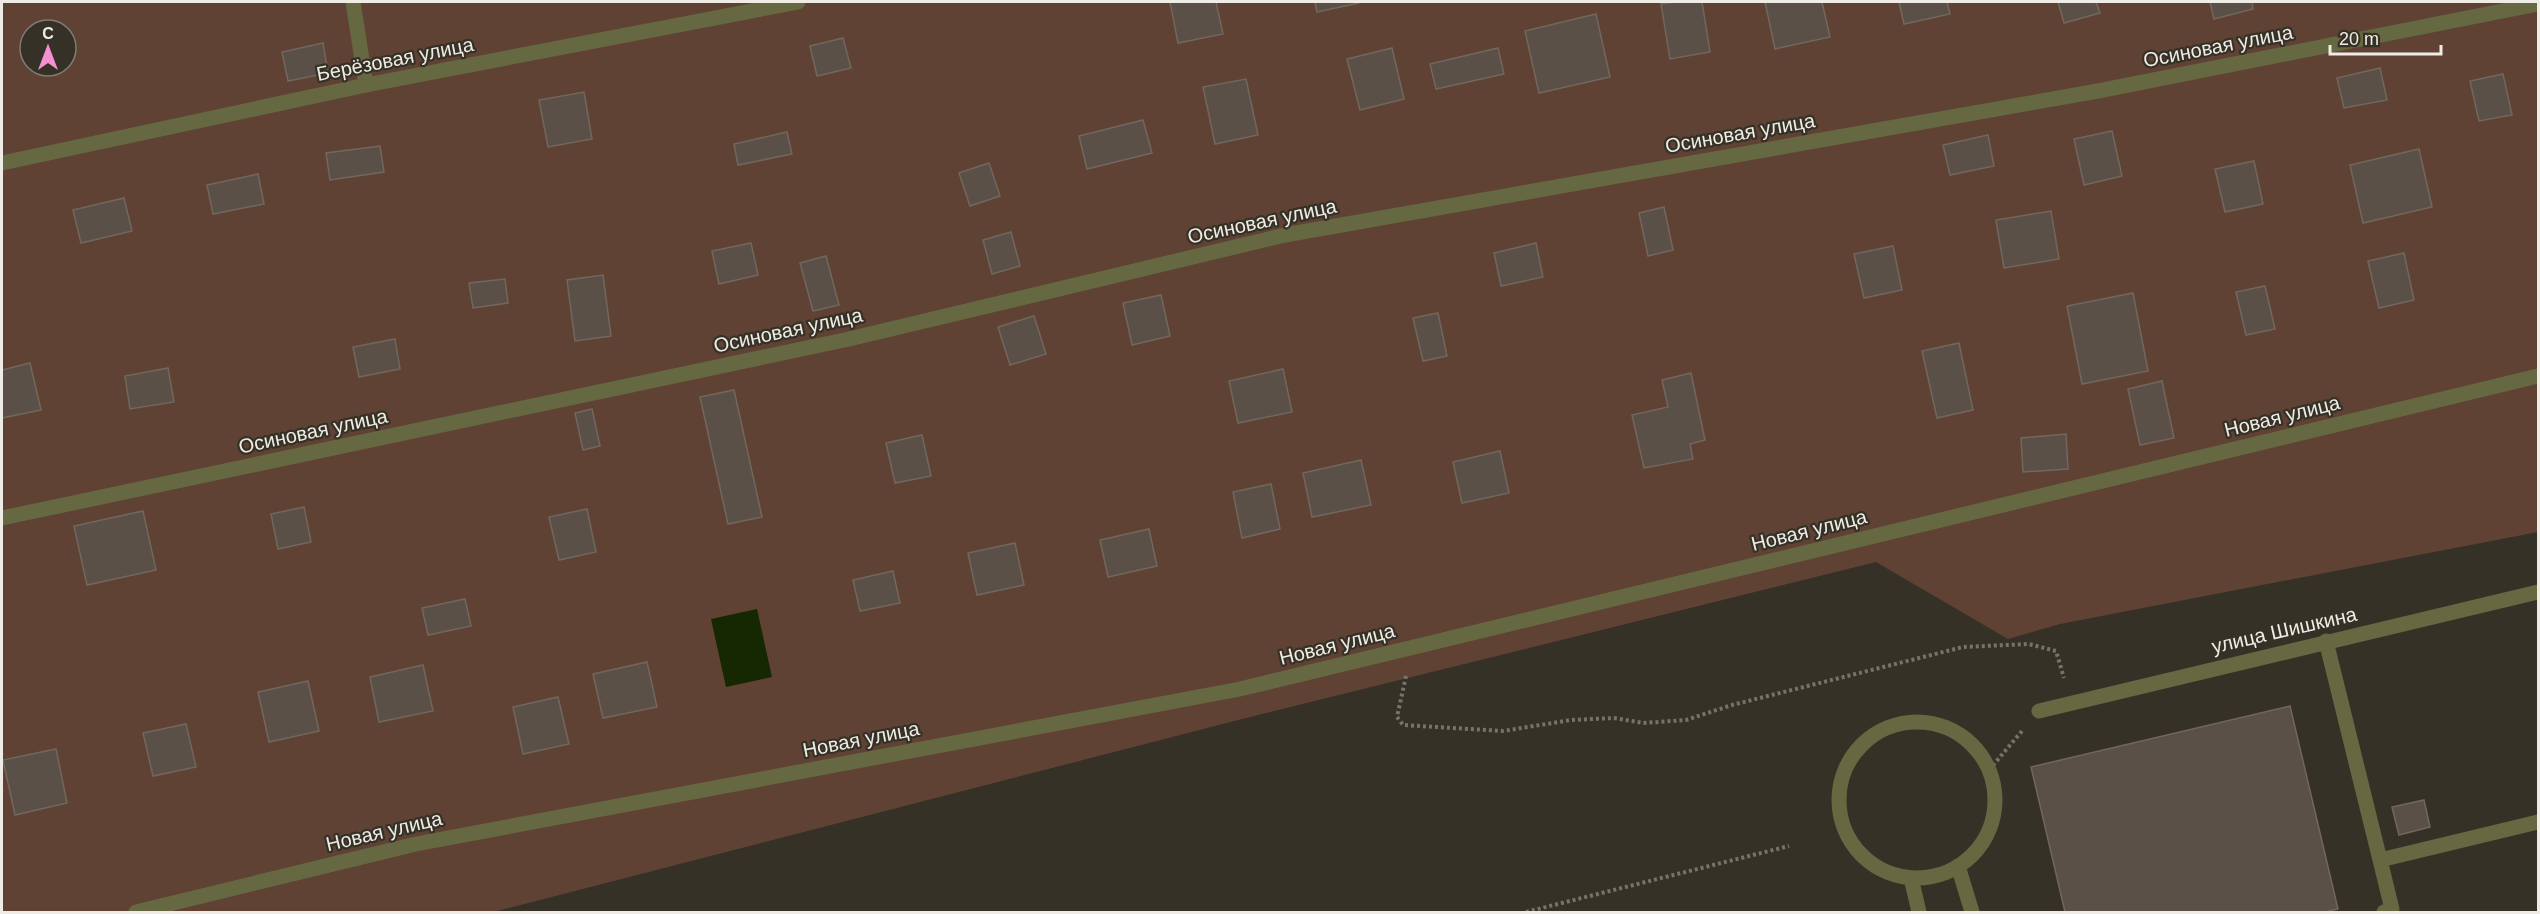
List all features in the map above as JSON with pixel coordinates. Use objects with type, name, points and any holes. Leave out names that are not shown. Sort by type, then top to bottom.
[{"type":"street","points":[[353,2],[366,85]]},
{"type":"street","name":"Берёзовая улица","points":[[2,163],[366,85],[798,2]]},
{"type":"street","name":"Осиновая улица","points":[[2,518],[849,339],[1285,235],[2098,90],[2538,4]]},
{"type":"street","name":"Новая улица","points":[[136,912],[416,844],[1240,689],[2538,376]]},
{"type":"street","name":"улица Шишкина","points":[[2039,711],[2538,592]]},
{"type":"street","points":[[2326,641],[2392,909],[2384,912]]},
{"type":"street","points":[[1917,722],[1935,724],[1952,730],[1980,754],[1989,770],[1994,788],[1995,806],[1984,840],[1973,855],[1958,866],[1939,875],[1911,878],[1893,874],[1876,867],[1856,848],[1842,824],[1839,806],[1840,788],[1845,770],[1854,754],[1866,741],[1881,731],[1898,724],[1917,722]]},
{"type":"street","points":[[2380,860],[2538,822]]},
{"type":"street","points":[[1958,866],[1972,912]]},
{"type":"street","points":[[1911,878],[1919,912]]},
{"type":"path","points":[[1403,689],[1397,717],[1403,725],[1503,731],[1571,720],[1614,718],[1654,723],[1686,720],[1732,705],[1963,647],[2029,644],[2056,651],[2070,703]]},
{"type":"path","points":[[1989,770],[2039,711]]},
{"type":"path","points":[[1526,912],[1789,846]]},
{"type":"shaded area","points":[[2,2],[2538,2],[2538,532],[2060,624],[2008,639],[1876,562],[1246,718],[493,912],[2,912]]},
{"type":"shaded area","points":[[757,609],[772,677],[726,687],[711,619]]},
{"type":"building","points":[[1170,2],[1216,2],[1223,34],[1178,43]]},
{"type":"building","points":[[1315,2],[1359,2],[1359,3],[1317,12]]},
{"type":"building","points":[[1702,2],[1710,52],[1670,59],[1661,4]]},
{"type":"building","points":[[1765,2],[1822,2],[1830,37],[1775,49]]},
{"type":"building","points":[[1899,2],[1947,2],[1950,14],[1904,24]]},
{"type":"building","points":[[2058,2],[2096,2],[2100,13],[2064,23]]},
{"type":"building","points":[[2210,2],[2252,2],[2253,9],[2214,19]]},
{"type":"building","points":[[1596,14],[1610,77],[1539,93],[1525,31]]},
{"type":"building","points":[[843,38],[851,68],[817,76],[810,46]]},
{"type":"building","points":[[323,43],[328,73],[288,81],[282,52]]},
{"type":"building","points":[[1392,48],[1404,99],[1360,110],[1347,59]]},
{"type":"building","points":[[1498,48],[1504,74],[1436,89],[1430,64]]},
{"type":"building","points":[[2380,68],[2387,100],[2344,108],[2337,78]]},
{"type":"building","points":[[2503,74],[2512,115],[2479,121],[2470,81]]},
{"type":"building","points":[[1246,79],[1258,135],[1215,144],[1203,87]]},
{"type":"building","points":[[584,92],[592,139],[548,147],[539,100]]},
{"type":"building","points":[[1143,120],[1152,153],[1087,169],[1079,136]]},
{"type":"building","points":[[2112,131],[2122,176],[2084,185],[2074,139]]},
{"type":"building","points":[[787,132],[792,154],[738,165],[734,144]]},
{"type":"building","points":[[1988,135],[1994,166],[1950,175],[1943,145]]},
{"type":"building","points":[[380,146],[384,172],[330,180],[326,153]]},
{"type":"building","points":[[2419,149],[2432,207],[2363,223],[2350,165]]},
{"type":"building","points":[[2254,161],[2263,204],[2225,212],[2215,169]]},
{"type":"building","points":[[989,163],[1000,196],[970,206],[959,173]]},
{"type":"building","points":[[258,174],[264,204],[213,214],[207,185]]},
{"type":"building","points":[[124,198],[132,231],[81,243],[73,210]]},
{"type":"building","points":[[1664,207],[1673,250],[1648,256],[1639,213]]},
{"type":"building","points":[[2051,211],[2059,259],[2004,268],[1996,220]]},
{"type":"building","points":[[1011,232],[1020,266],[992,274],[983,240]]},
{"type":"building","points":[[751,243],[758,275],[719,284],[712,251]]},
{"type":"building","points":[[1536,243],[1543,277],[1501,286],[1494,253]]},
{"type":"building","points":[[1893,246],[1902,290],[1864,298],[1854,254]]},
{"type":"building","points":[[2404,253],[2414,300],[2379,308],[2368,261]]},
{"type":"building","points":[[826,256],[839,305],[813,311],[800,263]]},
{"type":"building","points":[[603,275],[611,336],[575,341],[567,280]]},
{"type":"building","points":[[505,279],[508,303],[473,308],[469,283]]},
{"type":"building","points":[[2265,286],[2275,329],[2246,335],[2236,292]]},
{"type":"building","points":[[2133,293],[2148,371],[2082,384],[2067,306]]},
{"type":"building","points":[[1161,295],[1170,336],[1132,345],[1123,303]]},
{"type":"building","points":[[1438,313],[1447,356],[1423,361],[1413,318]]},
{"type":"building","points":[[1034,316],[1046,354],[1010,365],[998,327]]},
{"type":"building","points":[[395,339],[400,369],[359,377],[353,347]]},
{"type":"building","points":[[1959,343],[1973,410],[1937,418],[1922,351]]},
{"type":"building","points":[[30,363],[41,410],[2,418],[2,370]]},
{"type":"building","points":[[168,368],[174,402],[130,409],[125,376]]},
{"type":"building","points":[[1283,369],[1292,412],[1238,423],[1229,381]]},
{"type":"building","points":[[1691,373],[1705,440],[1690,444],[1693,459],[1644,468],[1632,415],[1668,407],[1662,380]]},
{"type":"building","points":[[2162,381],[2174,438],[2140,445],[2128,389]]},
{"type":"building","points":[[734,390],[762,517],[728,524],[700,397]]},
{"type":"building","points":[[592,409],[600,446],[583,450],[575,413]]},
{"type":"building","points":[[2066,434],[2068,469],[2023,472],[2021,438]]},
{"type":"building","points":[[922,435],[931,476],[895,483],[886,443]]},
{"type":"building","points":[[1500,451],[1509,493],[1462,503],[1453,462]]},
{"type":"building","points":[[1361,460],[1371,505],[1312,517],[1303,473]]},
{"type":"building","points":[[1271,484],[1280,529],[1242,538],[1233,492]]},
{"type":"building","points":[[304,507],[311,542],[278,549],[271,514]]},
{"type":"building","points":[[587,509],[596,552],[559,560],[549,517]]},
{"type":"building","points":[[143,511],[156,570],[87,585],[74,526]]},
{"type":"building","points":[[1149,529],[1157,566],[1108,577],[1100,540]]},
{"type":"building","points":[[1015,543],[1024,585],[977,595],[968,553]]},
{"type":"building","points":[[893,571],[900,603],[860,611],[853,580]]},
{"type":"building","points":[[465,599],[471,626],[428,635],[422,608]]},
{"type":"building","points":[[647,662],[657,707],[603,718],[593,674]]},
{"type":"building","points":[[423,665],[433,711],[379,722],[370,677]]},
{"type":"building","points":[[308,681],[319,731],[269,742],[258,692]]},
{"type":"building","points":[[558,697],[569,744],[523,754],[513,707]]},
{"type":"building","points":[[2290,706],[2338,909],[2325,912],[2065,912],[2031,767]]},
{"type":"building","points":[[186,724],[196,767],[153,776],[143,733]]},
{"type":"building","points":[[56,749],[67,803],[15,815],[3,760]]},
{"type":"building","points":[[2424,800],[2430,827],[2399,835],[2392,807]]}]
